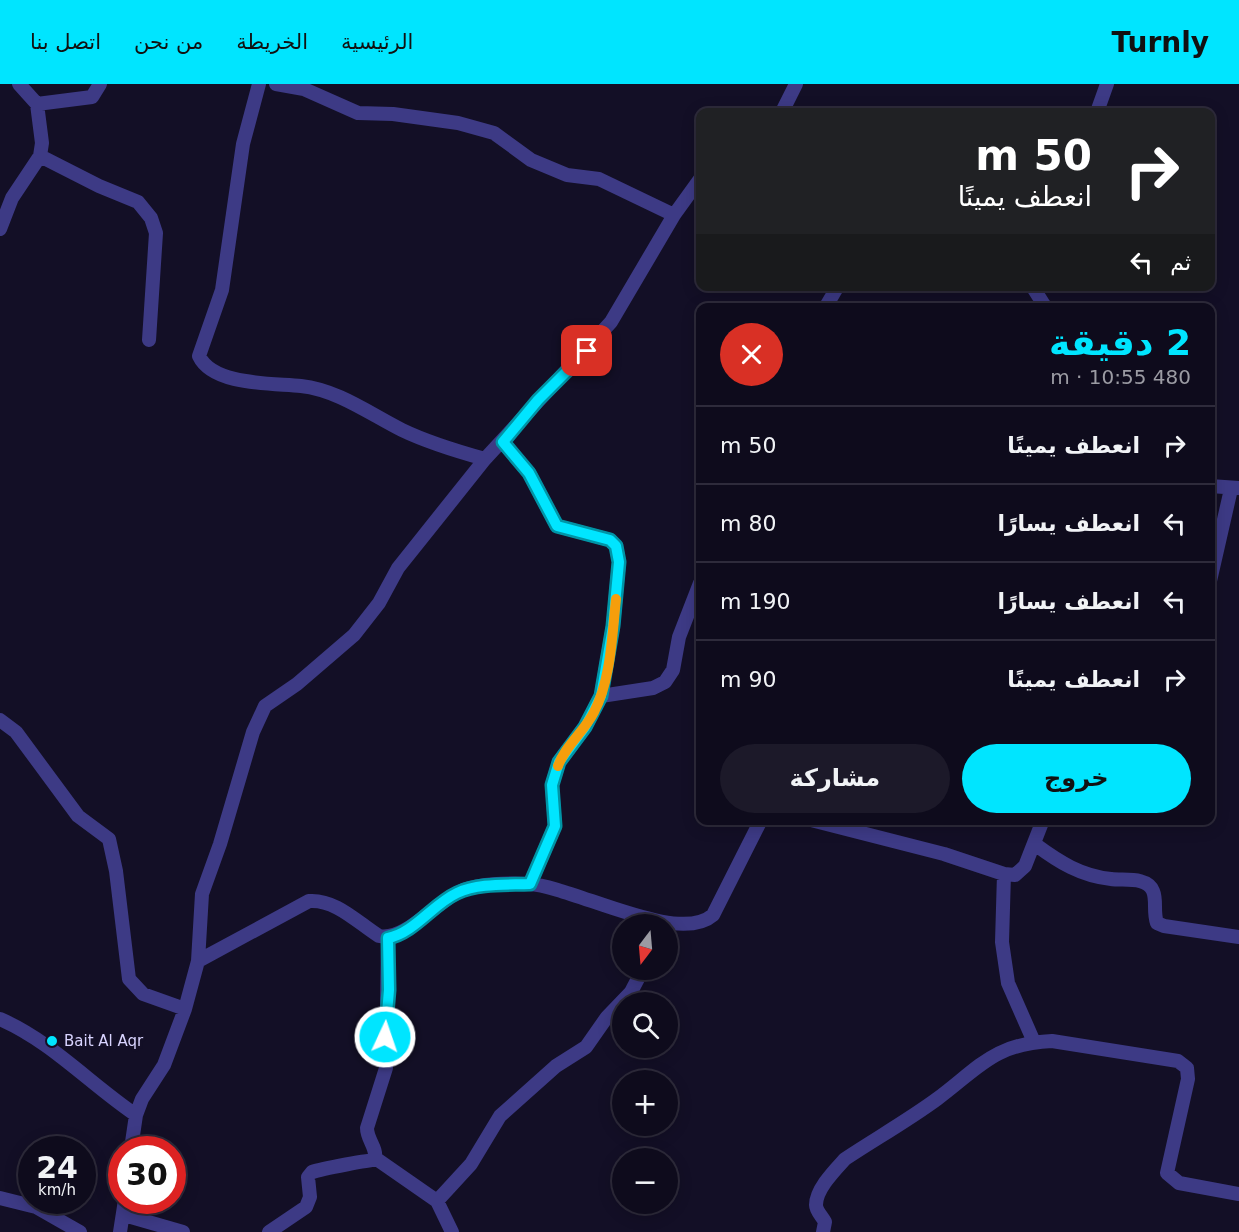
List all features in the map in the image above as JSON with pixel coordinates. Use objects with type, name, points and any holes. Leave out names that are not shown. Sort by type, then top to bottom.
[{"type":"street","points":[[0,229],[12,198],[40,156],[42,143],[37,104],[19,84]]},
{"type":"street","points":[[37,104],[92,97],[100,84]]},
{"type":"street","points":[[259,84],[243,144],[222,291],[199,356],[201,361],[218,373],[245,381],[279,386],[301,386],[326,391],[433,444],[485,459]]},
{"type":"street","points":[[276,84],[306,86],[358,113],[393,114],[458,123],[494,134],[531,160],[567,175],[599,178],[674,215]]},
{"type":"street","points":[[784,108],[796,84]]},
{"type":"street","points":[[1098,108],[1107,84]]},
{"type":"street","points":[[40,156],[138,202],[151,218],[156,233],[149,340]]},
{"type":"street","points":[[133,1136],[136,1115],[142,1099],[164,1065],[185,1008],[198,961],[202,894],[220,844],[253,732],[266,706],[297,684],[354,635],[379,603],[398,568],[485,459],[611,322],[674,215],[696,184]]},
{"type":"street","points":[[503,442],[529,473],[557,526],[610,540],[619,554],[613,626],[601,696],[585,727],[559,762],[552,785],[555,826],[530,884]]},
{"type":"street","points":[[1215,486],[1235,488],[1215,562]]},
{"type":"street","points":[[601,696],[653,688],[665,682],[673,670],[680,637],[696,594]]},
{"type":"street","points":[[0,720],[16,732],[78,816],[109,839],[116,871],[129,979],[143,993],[185,1008]]},
{"type":"street","points":[[678,923],[699,923],[713,915],[758,825]]},
{"type":"street","points":[[831,825],[944,854],[1004,874],[1015,875],[1025,866],[1036,845],[1042,825]]},
{"type":"street","points":[[1036,845],[1061,864],[1083,874],[1140,881],[1149,885],[1154,891],[1154,914],[1157,923],[1239,937]]},
{"type":"street","points":[[1004,874],[1002,942],[1008,982],[1034,1042]]},
{"type":"street","points":[[198,961],[309,901],[321,900],[332,904],[380,936],[388,938],[400,933],[459,892],[478,887],[530,884],[628,914]]},
{"type":"street","points":[[375,1159],[375,1150],[367,1135],[367,1128],[386,1068],[388,938]]},
{"type":"street","points":[[437,1201],[471,1164],[500,1116],[556,1066],[586,1047],[607,1017],[631,992],[638,980]]},
{"type":"street","points":[[0,1019],[47,1045],[106,1094],[136,1115]]},
{"type":"street","points":[[823,1232],[825,1222],[817,1210],[816,1203],[835,1170],[845,1160],[937,1099],[983,1061],[999,1053],[1034,1042],[1052,1041],[1178,1061],[1187,1068],[1188,1079],[1167,1173],[1179,1183],[1239,1194]]},
{"type":"street","points":[[269,1232],[306,1207],[310,1197],[308,1177],[312,1172],[375,1159],[437,1201],[452,1232]]},
{"type":"street","points":[[0,1198],[36,1207],[80,1232]]},
{"type":"street","points":[[120,1232],[124,1215],[183,1232]]},
{"type":"slow traffic","points":[[558,766],[566,750],[585,727],[601,696],[616,599]]},
{"type":"place","name":"Bait Al Aqr","points":[[52,1041]]},
{"type":"route","points":[[385,1037],[389,990],[388,938],[400,933],[459,892],[478,887],[530,884],[555,826],[552,785],[559,762],[585,727],[601,696],[613,626],[619,562],[616,546],[610,540],[602,537],[557,526],[529,473],[503,442],[538,400],[587,351]]}]
